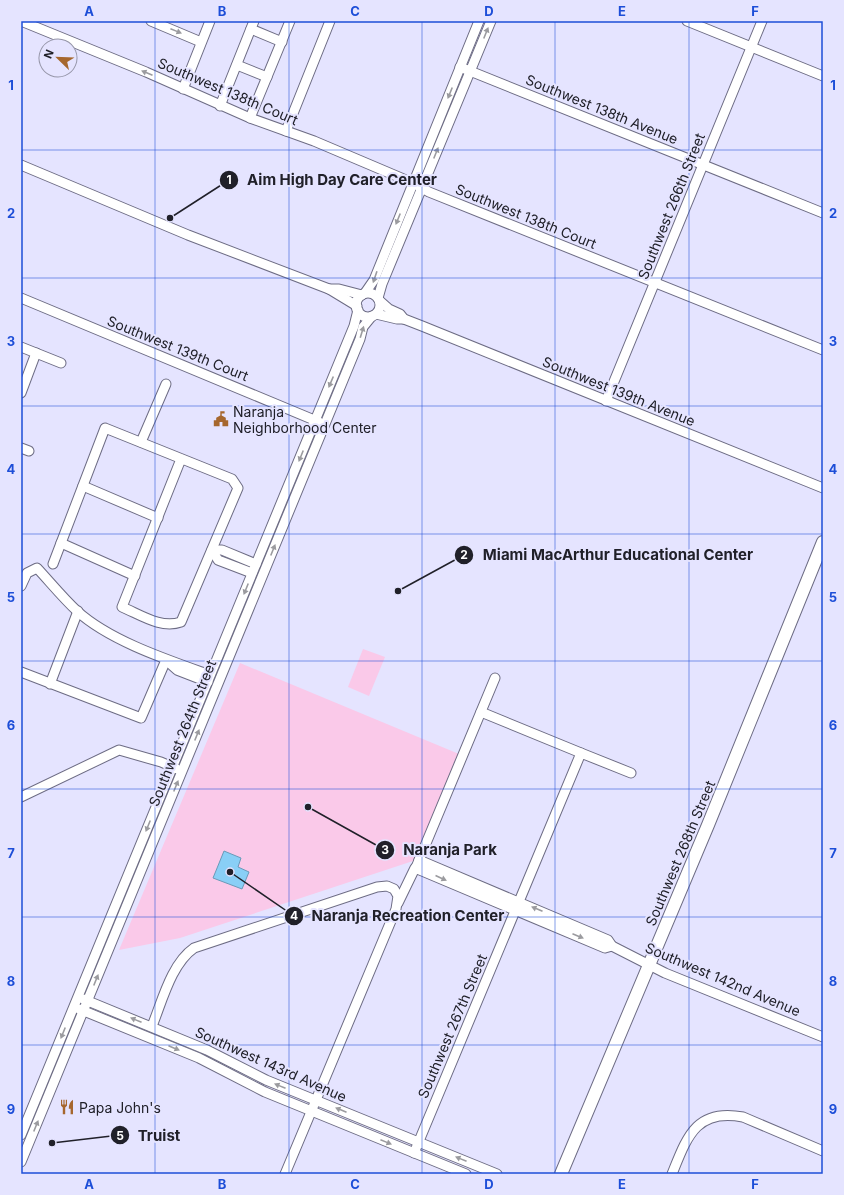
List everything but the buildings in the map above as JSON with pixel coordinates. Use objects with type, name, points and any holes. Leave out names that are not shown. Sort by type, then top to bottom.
[{"type":"main road","name":"Southwest 268th Street","points":[[561,1174],[650,964],[823,542]]},
{"type":"street","name":"Southwest 138th Court","points":[[21,21],[220,106],[314,141],[413,183],[422,189],[823,350]]},
{"type":"street","points":[[151,21],[201,42]]},
{"type":"street","points":[[183,89],[209,21]]},
{"type":"street","points":[[250,118],[290,21]]},
{"type":"street","points":[[286,131],[330,21]]},
{"type":"street","points":[[357,308],[358,300],[374,280],[480,21]]},
{"type":"street","points":[[21,165],[188,235],[329,289],[357,308],[362,315],[374,315],[379,309],[382,284],[490,21]]},
{"type":"street","points":[[687,21],[823,76]]},
{"type":"street","name":"Southwest 266th Street","points":[[606,400],[762,21]]},
{"type":"street","points":[[220,106],[253,25],[282,42]]},
{"type":"street","points":[[237,65],[267,77]]},
{"type":"street","name":"Southwest 138th Avenue","points":[[460,67],[823,213]]},
{"type":"street","points":[[329,289],[372,294],[379,300]]},
{"type":"street","name":"Southwest 139th Court","points":[[21,298],[324,424]]},
{"type":"street","name":"Southwest 139th Avenue","points":[[379,300],[389,309],[400,314],[404,318],[823,488]]},
{"type":"street","name":"Southwest 264th Street","points":[[21,1135],[354,326],[357,308]]},
{"type":"street","name":"Southwest 139th Avenue","points":[[374,315],[397,319],[404,318]]},
{"type":"street","name":"Southwest 264th Street","points":[[21,1162],[360,339],[362,330],[374,315]]},
{"type":"street","points":[[21,347],[61,363]]},
{"type":"street","points":[[21,392],[36,353]]},
{"type":"street","points":[[141,442],[166,384]]},
{"type":"street","points":[[53,564],[105,428],[232,479],[238,488],[181,622],[172,626],[163,625],[122,607],[181,459]]},
{"type":"street","points":[[83,486],[158,518]]},
{"type":"street","points":[[61,543],[135,576]]},
{"type":"street","points":[[212,550],[222,550],[256,564]]},
{"type":"street","points":[[212,550],[218,560],[252,573]]},
{"type":"street","points":[[232,565],[235,556]]},
{"type":"street","points":[[21,586],[27,572],[37,568],[78,611],[109,632],[166,660],[209,678]]},
{"type":"street","points":[[50,684],[78,611]]},
{"type":"street","points":[[21,672],[141,718],[166,660]]},
{"type":"street","points":[[286,1174],[398,903],[417,864],[495,678]]},
{"type":"street","points":[[481,712],[631,773]]},
{"type":"street","points":[[21,797],[118,750],[182,771]]},
{"type":"street","name":"Southwest 267th Street","points":[[414,1153],[581,753]]},
{"type":"street","name":"Southwest 142nd Avenue","points":[[417,864],[518,906],[605,948],[612,946],[650,964],[665,973],[823,1037]]},
{"type":"street","points":[[152,1026],[176,968],[188,952],[209,942],[377,887],[391,887],[397,892],[398,903]]},
{"type":"street","name":"Southwest 143rd Avenue","points":[[78,997],[152,1026],[207,1050],[266,1080],[497,1174]]},
{"type":"street","name":"Southwest 143rd Avenue","points":[[74,1006],[199,1058],[265,1092],[466,1174]]},
{"type":"street","points":[[672,1174],[686,1140],[694,1129],[705,1120],[719,1115],[743,1117],[823,1151]]},
{"type":"shaded area","points":[[363,649],[385,657],[369,696],[348,687]]},
{"type":"shaded area","points":[[240,663],[459,754],[416,860],[180,938],[119,950]]},
{"type":"water","points":[[224,851],[241,858],[238,867],[249,872],[242,889],[213,878]]},
{"type":"place","name":"Aim High Day Care Center","points":[[170,218]]},
{"type":"place","name":"Naranja Neighborhood Center","points":[[221,419]]},
{"type":"place","name":"Miami MacArthur Educational Center","points":[[398,591]]},
{"type":"place","name":"Naranja Park","points":[[308,807]]},
{"type":"place","name":"Naranja Recreation Center","points":[[230,872]]},
{"type":"place","name":"Papa John's","points":[[67,1107]]},
{"type":"place","name":"Truist","points":[[52,1143]]}]
